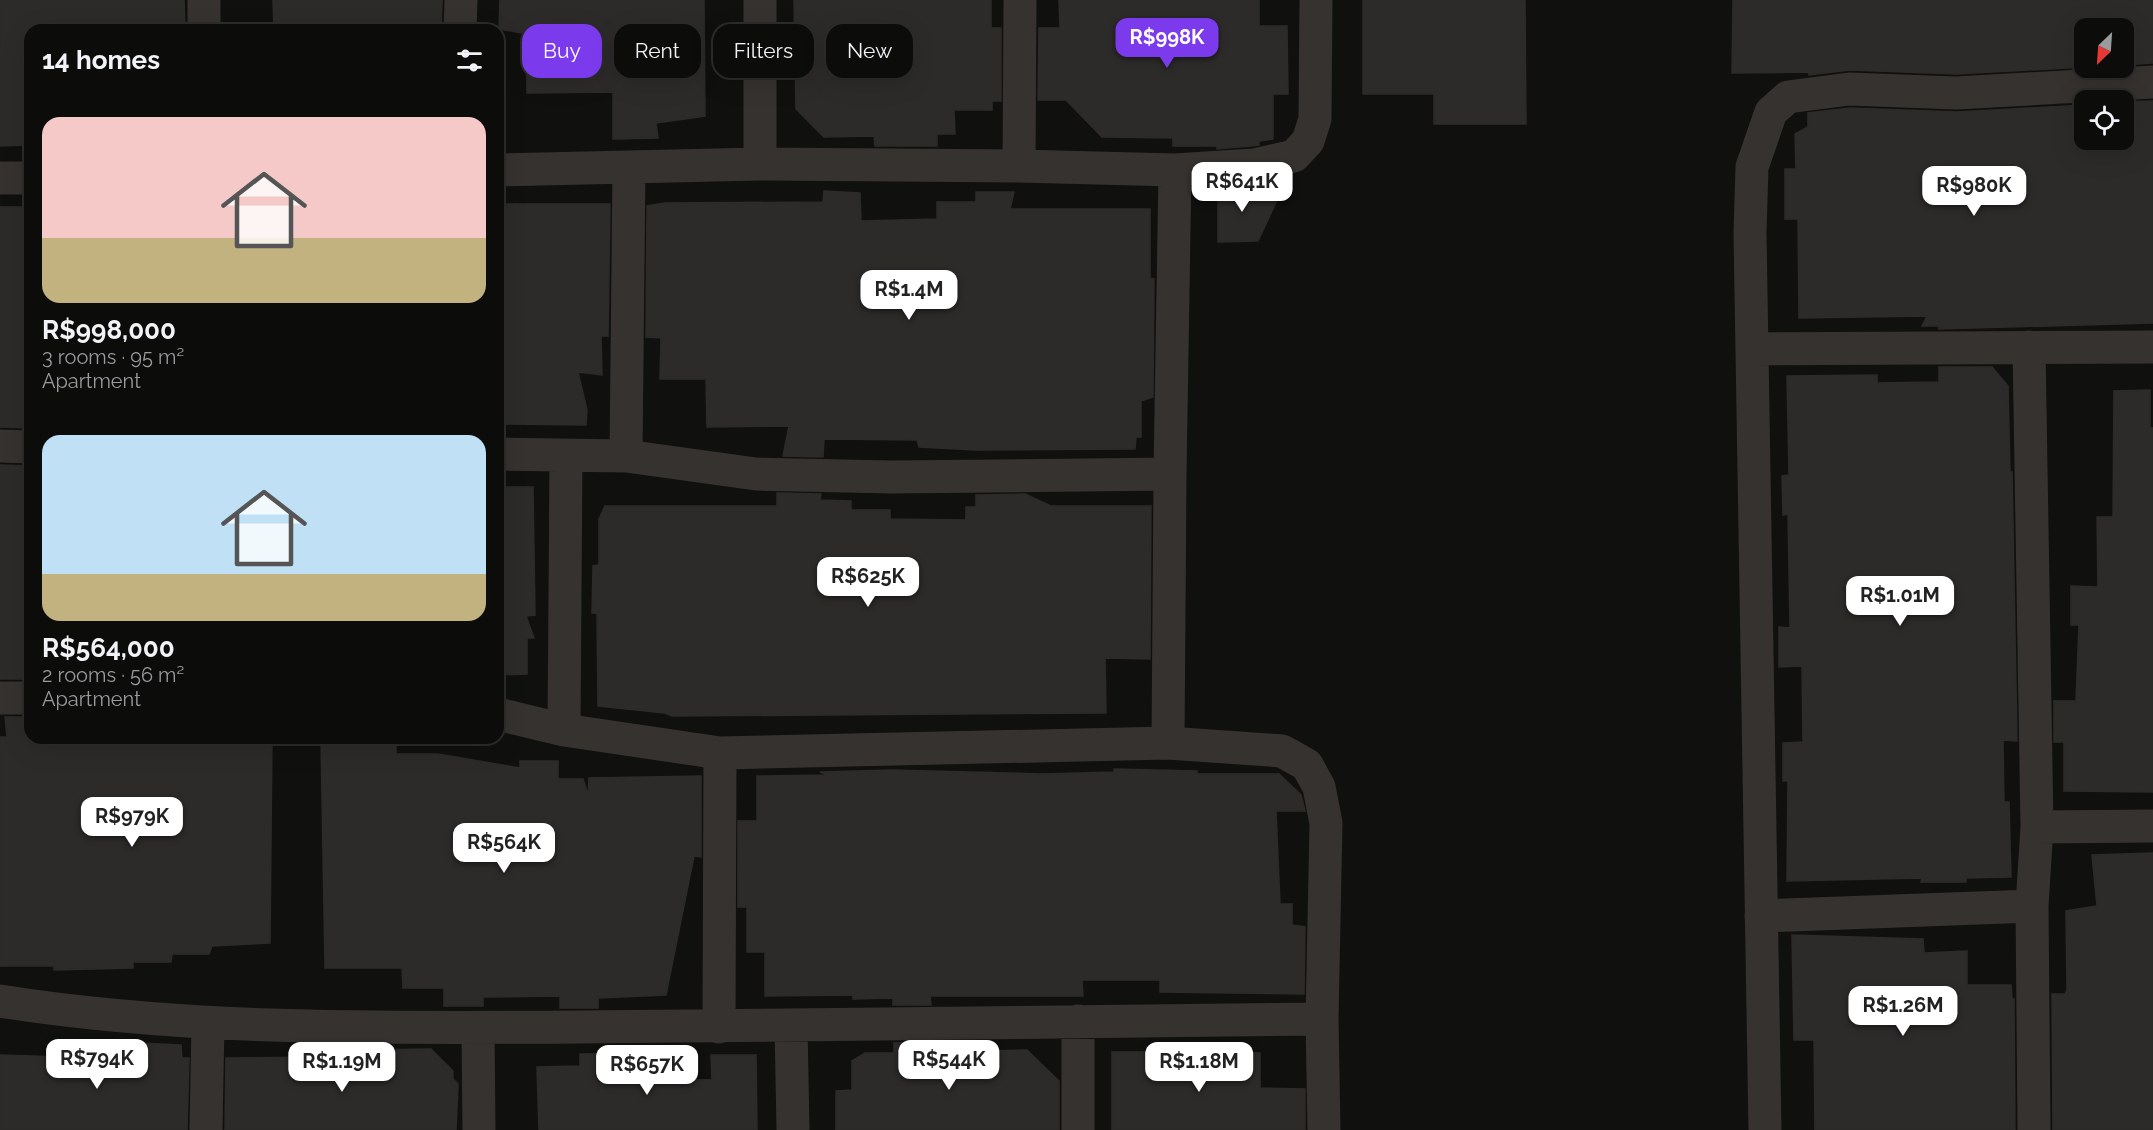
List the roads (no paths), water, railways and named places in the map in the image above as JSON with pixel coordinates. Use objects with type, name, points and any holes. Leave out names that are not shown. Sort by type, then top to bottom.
[{"type":"street","points":[[204,0],[204,24]]},
{"type":"street","points":[[460,24],[461,0]]},
{"type":"street","points":[[760,0],[760,164]]},
{"type":"street","points":[[1019,166],[1020,0]]},
{"type":"street","points":[[504,170],[760,164],[1175,170],[1254,165],[1294,156],[1308,141],[1315,118],[1316,0]]},
{"type":"street","points":[[1765,1130],[1752,349],[1752,167],[1771,112],[1788,97],[1849,89],[1956,93],[2153,82]]},
{"type":"street","points":[[626,456],[629,167]]},
{"type":"street","points":[[1168,743],[1175,170]]},
{"type":"street","points":[[0,178],[24,178]]},
{"type":"street","points":[[2029,347],[2037,827],[2031,906],[2034,1130]]},
{"type":"street","points":[[1752,349],[2153,347]]},
{"type":"street","points":[[0,446],[24,447]]},
{"type":"street","points":[[504,454],[626,456],[756,474],[892,477],[1170,474]]},
{"type":"street","points":[[564,730],[566,456]]},
{"type":"street","points":[[0,698],[24,698]]},
{"type":"street","points":[[504,715],[564,730],[720,753],[1168,743],[1282,751],[1307,765],[1319,787],[1326,824],[1322,1019],[1324,1130]]},
{"type":"street","points":[[719,1027],[720,753]]},
{"type":"street","points":[[2037,827],[2153,826]]},
{"type":"street","points":[[1761,916],[2031,906]]},
{"type":"street","points":[[0,1001],[57,1010],[208,1023],[478,1028],[1322,1019]]},
{"type":"street","points":[[1078,1021],[1078,1130]]},
{"type":"street","points":[[206,1130],[208,1023]]},
{"type":"street","points":[[791,1026],[793,1130]]},
{"type":"street","points":[[478,1028],[479,1130]]}]
